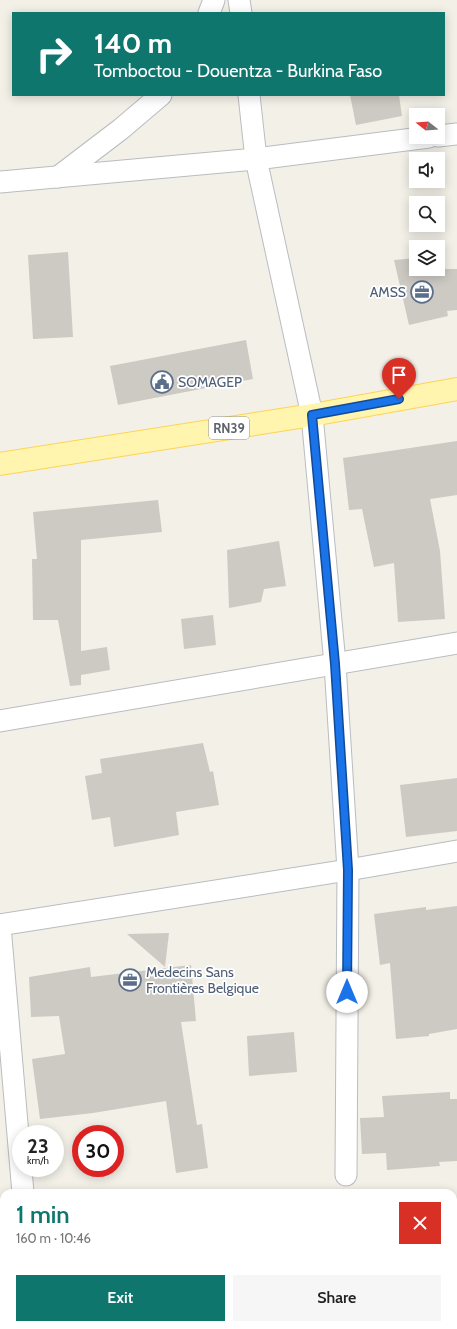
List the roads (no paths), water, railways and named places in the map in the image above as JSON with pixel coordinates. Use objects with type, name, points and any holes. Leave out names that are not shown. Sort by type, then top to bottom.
[{"type":"main road","name":"RN39","points":[[0,464],[312,415],[457,389]]},
{"type":"street","points":[[209,12],[214,0]]},
{"type":"street","points":[[239,0],[241,12]]},
{"type":"street","points":[[58,177],[121,129],[160,96]]},
{"type":"street","points":[[249,96],[256,159],[312,415],[335,664],[348,870],[346,1175]]},
{"type":"street","points":[[445,135],[457,134]]},
{"type":"street","points":[[0,182],[256,159],[409,140]]},
{"type":"street","points":[[0,721],[457,643]]},
{"type":"street","points":[[23,1189],[0,926],[457,851]]},
{"type":"place","name":"AMSS","points":[[422,292]]},
{"type":"place","name":"SOMAGEP","points":[[162,382]]},
{"type":"place","name":"Medecins Sans Frontières Belgique","points":[[130,980]]}]
